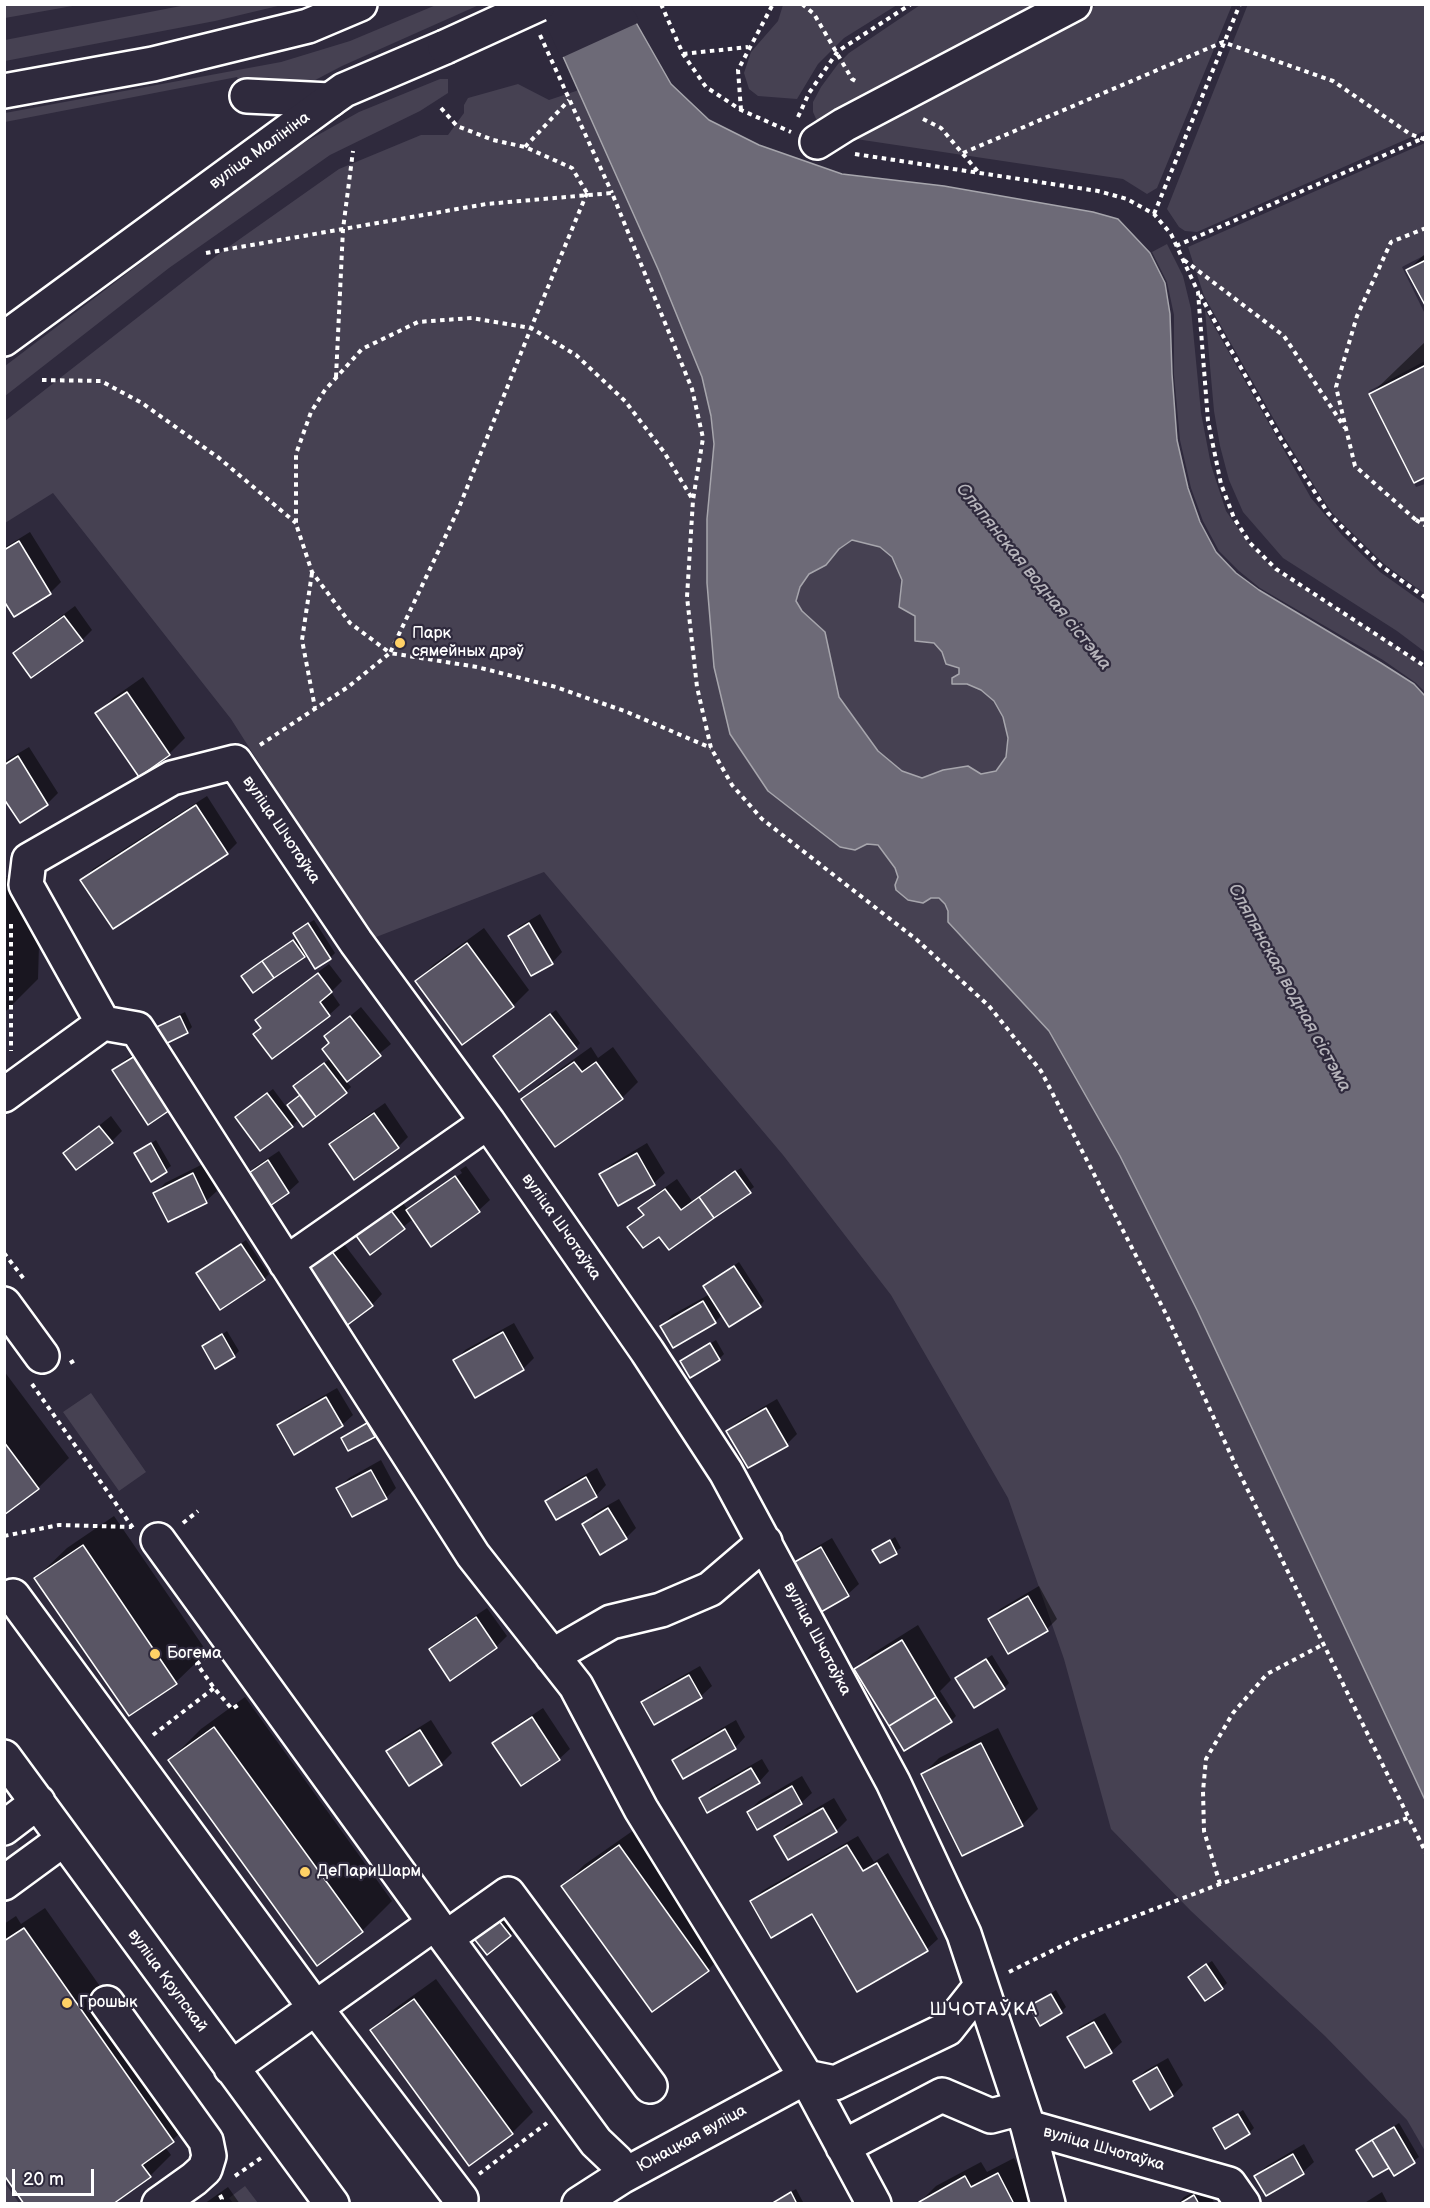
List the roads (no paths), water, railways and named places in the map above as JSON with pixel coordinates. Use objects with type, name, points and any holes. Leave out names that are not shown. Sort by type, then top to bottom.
[{"type":"street","points":[[4,91],[153,63],[308,26],[360,4]]},
{"type":"street","name":"вуліца Малініна","points":[[4,339],[344,90],[445,48],[539,4]]},
{"type":"street","points":[[805,137],[844,125],[1074,4]]},
{"type":"street","points":[[247,96],[330,100]]},
{"type":"street","name":"вуліца Шчотаўка","points":[[103,1023],[26,885],[29,860],[180,764],[235,762],[356,942],[488,1122],[653,1360],[726,1472],[893,1782],[964,1934],[1024,2118],[1229,2184],[1243,2204]]},
{"type":"street","points":[[4,1095],[103,1023],[137,1029],[473,1555],[576,1686],[641,1809],[806,2077],[874,2204]]},
{"type":"street","points":[[286,1263],[488,1122]]},
{"type":"street","points":[[4,1304],[35,1368]]},
{"type":"street","points":[[143,1534],[441,1930],[596,2142],[617,2162],[621,2177]]},
{"type":"street","points":[[552,1656],[611,1622],[661,1610],[710,1589],[765,1542]]},
{"type":"street","points":[[13,1596],[315,2008],[461,2199]]},
{"type":"street","name":"вуліца Крупскай","points":[[4,1757],[332,2204]]},
{"type":"street","points":[[4,1828],[38,1802]]},
{"type":"street","points":[[4,1883],[64,1839]]},
{"type":"street","points":[[231,2068],[315,2008],[441,1930],[508,1894],[650,2086]]},
{"type":"street","points":[[806,2077],[835,2083],[947,2029],[981,1986]]},
{"type":"street","points":[[107,2003],[206,2141],[209,2157],[205,2169],[159,2204]]},
{"type":"street","name":"Юнацкая вуліца","points":[[579,2204],[621,2177],[806,2077]]},
{"type":"street","points":[[843,2147],[942,2095],[991,2116],[1024,2118],[1048,2204]]},
{"type":"water","name":"Сляпянская водная сістэма","points":[[540,5],[626,5],[671,84],[709,120],[759,145],[842,174],[944,186],[1093,212],[1118,219],[1150,253],[1165,283],[1170,314],[1177,440],[1188,488],[1200,522],[1216,552],[1236,573],[1259,590],[1414,684],[1425,696],[1425,1800],[1197,1310],[1120,1156],[1049,1031],[948,922],[948,911],[939,898],[931,898],[923,903],[908,900],[896,890],[898,877],[895,868],[878,845],[867,844],[855,850],[840,847],[768,791],[730,734],[714,667],[707,583],[707,519],[714,444],[711,416],[702,377],[658,269]],"holes":[[[852,540],[880,547],[892,557],[902,580],[899,607],[915,616],[915,641],[934,643],[942,652],[946,664],[959,668],[959,674],[952,678],[952,684],[967,684],[981,690],[994,701],[1003,717],[1008,738],[1006,757],[996,771],[981,774],[968,766],[943,770],[922,778],[902,771],[878,751],[839,697],[825,632],[802,611],[796,601],[800,587],[809,574],[826,565],[839,549]]]},
{"type":"place","name":"Парк сямейных дрэў","points":[[400,643]]},
{"type":"place","name":"Богема","points":[[155,1654]]},
{"type":"place","name":"ДеПариШарм","points":[[305,1872]]},
{"type":"place","name":"Грошык","points":[[67,2003]]},
{"type":"district","name":"ШЧОТАЎКА","points":[[984,2010]]}]
